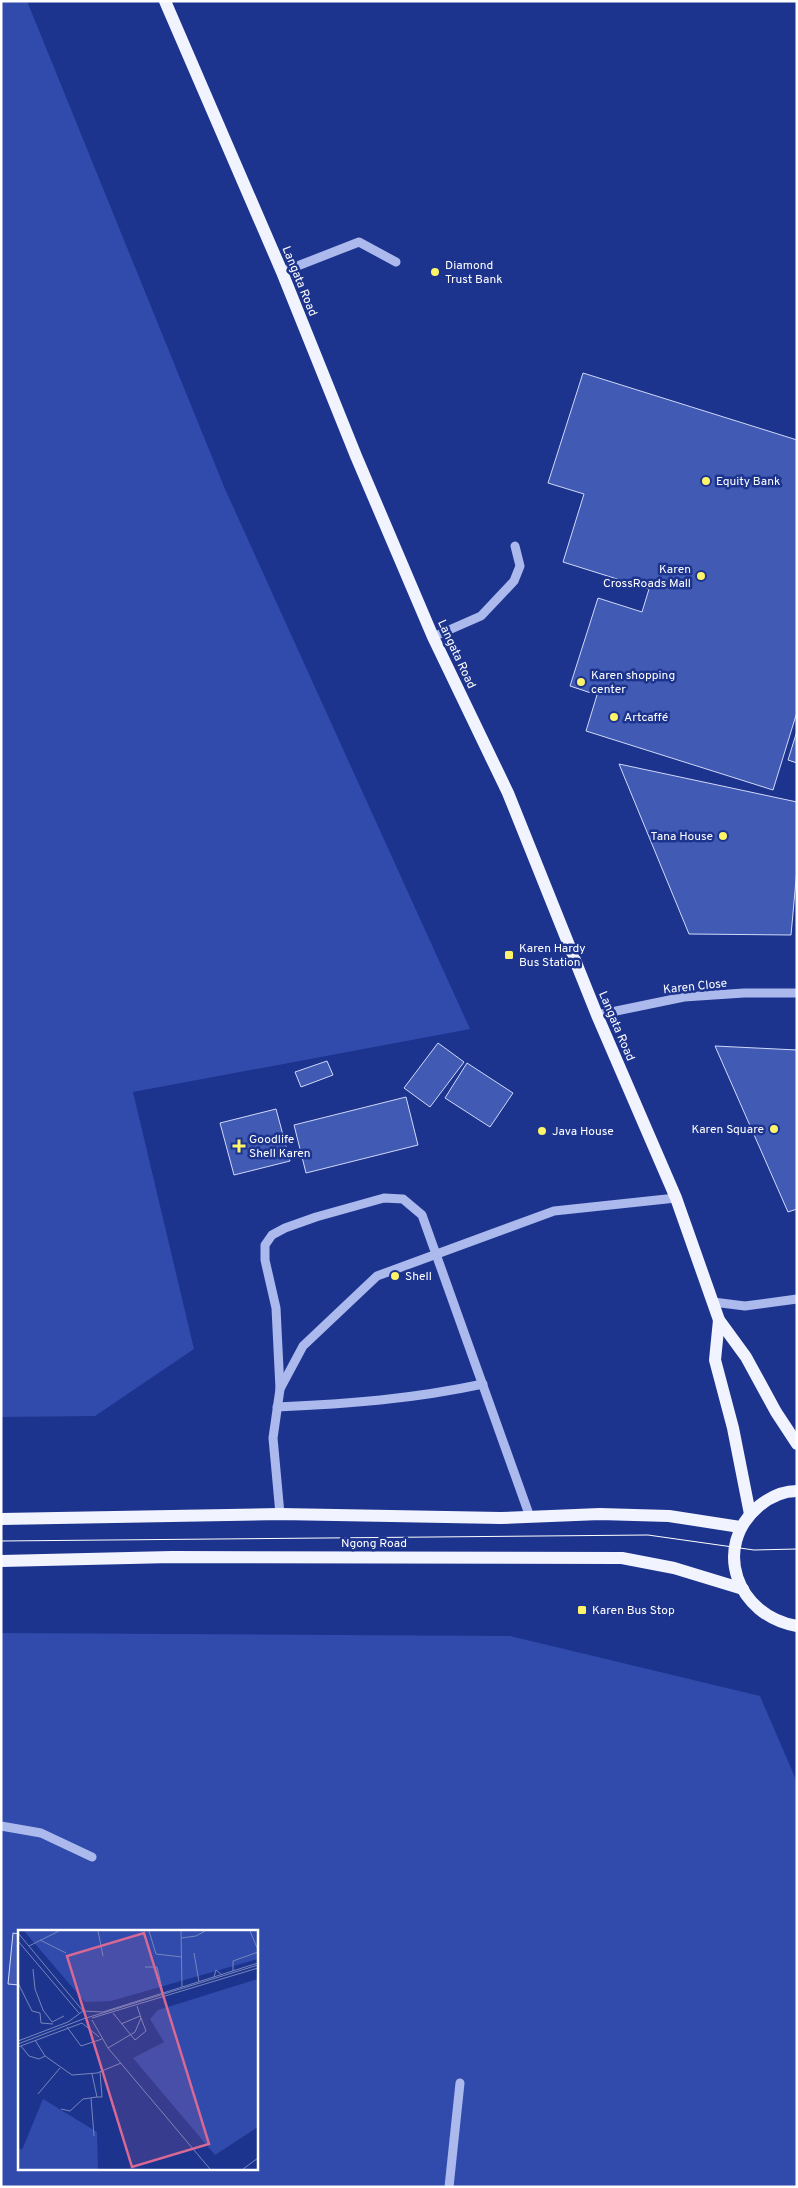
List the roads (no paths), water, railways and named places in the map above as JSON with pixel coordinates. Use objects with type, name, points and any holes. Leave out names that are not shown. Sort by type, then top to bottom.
[{"type":"main road","name":"Langata Road","points":[[164,1],[282,272],[356,456],[433,637],[508,793],[597,1015],[676,1198],[719,1320]]},
{"type":"main road","points":[[719,1320],[746,1357],[776,1412],[797,1444]]},
{"type":"main road","points":[[719,1320],[715,1360],[733,1428],[750,1514]]},
{"type":"main road","points":[[797,1491],[788,1491],[767,1500],[750,1514],[740,1527],[734,1555],[736,1577],[746,1598],[762,1613],[782,1623],[797,1626]]},
{"type":"main road","points":[[1,1519],[280,1514],[530,1517],[600,1514],[669,1516],[740,1527]]},
{"type":"main road","name":"Ngong Road","points":[[1,1561],[172,1557],[622,1558],[674,1568],[743,1589]]},
{"type":"lane","points":[[282,272],[359,242],[396,262]]},
{"type":"lane","points":[[433,637],[480,616],[514,582],[520,566],[515,546]]},
{"type":"lane","name":"Karen Close","points":[[597,1015],[684,997],[744,993],[797,993]]},
{"type":"lane","points":[[280,1514],[274,1438],[280,1388],[276,1308],[265,1260],[265,1245],[272,1236],[285,1228],[316,1216],[384,1198],[403,1198],[422,1215],[530,1517]]},
{"type":"lane","points":[[280,1388],[303,1346],[377,1276],[554,1211],[676,1198]]},
{"type":"lane","points":[[713,1302],[745,1306],[797,1299]]},
{"type":"lane","points":[[278,1407],[351,1404],[440,1393],[482,1384]]},
{"type":"lane","points":[[1,1826],[41,1833],[92,1857]]},
{"type":"lane","points":[[449,2187],[460,2083]]},
{"type":"tram line","points":[[1,1541],[648,1535],[754,1550],[797,1549]]},
{"type":"place","name":"Diamond Trust Bank","points":[[435,272]]},
{"type":"place","name":"Equity Bank","points":[[706,481]]},
{"type":"place","name":"Karen CrossRoads Mall","points":[[701,576]]},
{"type":"place","name":"Karen shopping center","points":[[581,682]]},
{"type":"place","name":"Artcaffé","points":[[614,717]]},
{"type":"place","name":"Tana House","points":[[723,836]]},
{"type":"place","name":"Karen Hardy Bus Station","points":[[509,955]]},
{"type":"place","name":"Karen Square","points":[[774,1129]]},
{"type":"place","name":"Java House","points":[[542,1131]]},
{"type":"place","name":"Goodlife Shell Karen","points":[[239,1146]]},
{"type":"place","name":"Shell","points":[[395,1276]]},
{"type":"place","name":"Karen Bus Stop","points":[[582,1610]]}]
